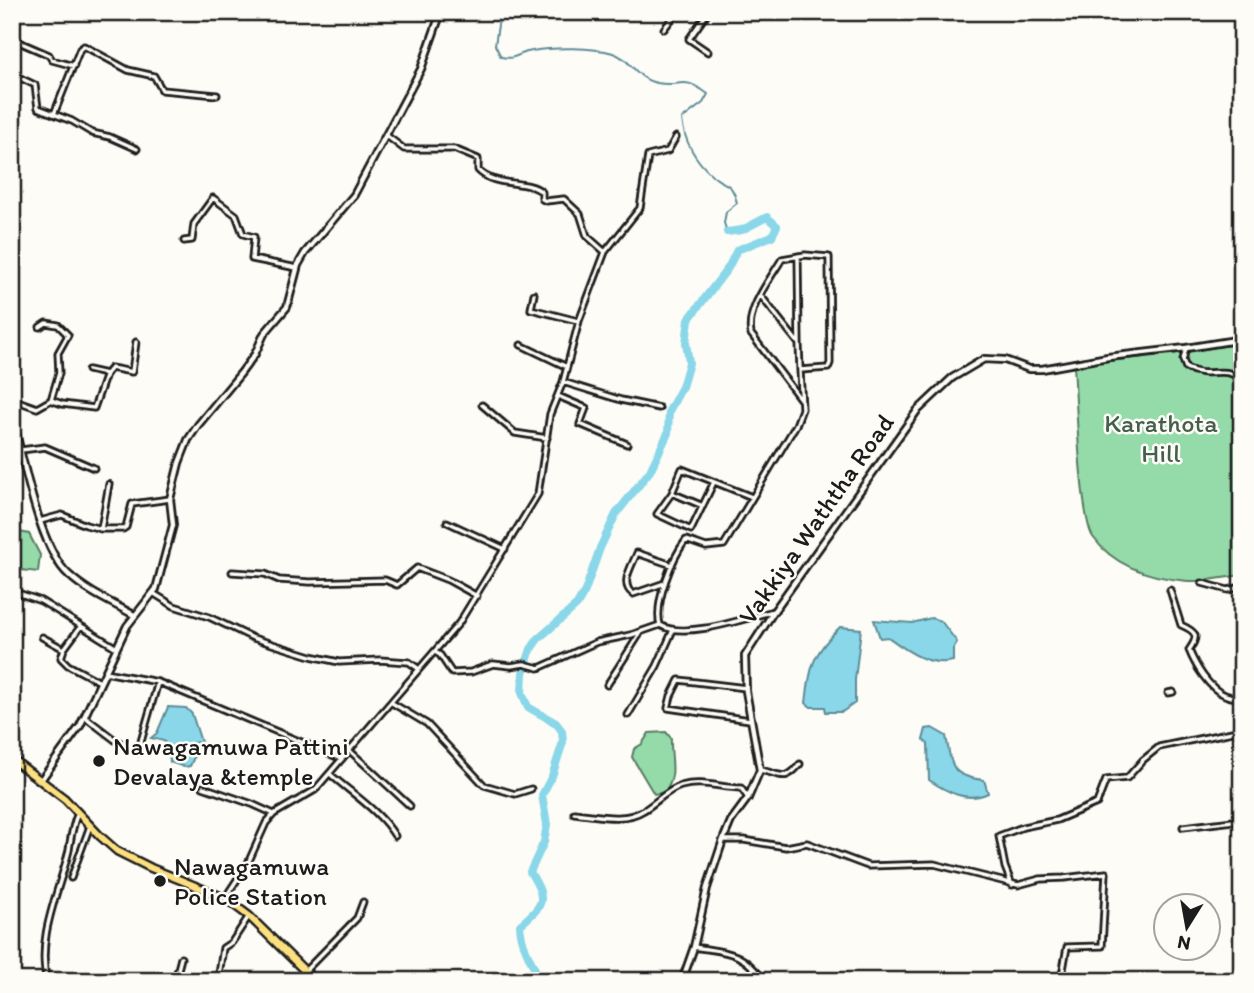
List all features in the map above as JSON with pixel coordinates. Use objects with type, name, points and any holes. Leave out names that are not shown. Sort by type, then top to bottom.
[{"type":"main road","points":[[13,761],[79,811],[117,851],[225,898],[249,916],[315,981]]},
{"type":"street","points":[[41,780],[85,717],[115,648],[134,615],[153,593],[173,525],[170,499],[188,440],[241,373],[255,354],[264,334],[287,307],[297,268],[305,253],[354,195],[421,69],[441,12]]},
{"type":"street","points":[[664,29],[677,12]]},
{"type":"street","points":[[708,12],[689,39],[708,52]]},
{"type":"street","points":[[13,41],[49,54],[52,60],[74,66]]},
{"type":"street","points":[[54,114],[80,49],[84,46],[128,70],[154,76],[162,90],[217,95]]},
{"type":"street","points":[[12,74],[35,85],[38,108],[92,133],[110,137],[137,149]]},
{"type":"street","points":[[387,136],[404,149],[454,149],[469,154],[478,159],[478,170],[482,175],[508,184],[538,188],[542,199],[546,201],[564,199],[580,214],[587,236],[605,251]]},
{"type":"street","points":[[225,898],[248,863],[266,823],[274,814],[304,798],[330,774],[459,624],[538,494],[550,414],[563,382],[579,321],[605,251],[640,208],[649,156],[668,151],[676,137]]},
{"type":"street","points":[[184,241],[192,240],[194,225],[213,198],[236,215],[243,234],[254,237],[252,259],[297,268]]},
{"type":"street","points":[[686,541],[706,547],[724,545],[796,425],[802,409],[798,256]]},
{"type":"street","points":[[800,370],[828,369],[830,363],[829,257],[798,256],[782,260],[749,323],[751,334],[801,400]]},
{"type":"street","points":[[534,294],[531,309],[579,321]]},
{"type":"street","points":[[761,296],[799,344]]},
{"type":"street","points":[[40,327],[46,323],[58,325],[68,335],[58,353],[59,373],[51,400]]},
{"type":"street","name":"Vakkiya Waththa Road","points":[[760,771],[750,720],[745,656],[774,611],[917,411],[965,368],[984,359],[1005,360],[1029,369],[1042,369],[1242,337]]},
{"type":"street","points":[[12,399],[37,408],[51,400],[94,408],[106,374],[111,368],[132,372],[136,342]]},
{"type":"street","points":[[521,345],[567,367]]},
{"type":"street","points":[[1186,348],[1183,360],[1186,368],[1205,375],[1222,370],[1242,379]]},
{"type":"street","points":[[88,370],[106,374]]},
{"type":"street","points":[[563,382],[621,400],[659,408]]},
{"type":"street","points":[[558,396],[586,408],[580,424],[627,444]]},
{"type":"street","points":[[482,405],[515,433],[547,438]]},
{"type":"street","points":[[12,417],[39,521],[65,572],[134,615]]},
{"type":"street","points":[[21,450],[45,447],[94,468]]},
{"type":"street","points":[[691,530],[657,514],[672,493],[682,469],[752,497]]},
{"type":"street","points":[[660,625],[658,618],[672,565],[714,482]]},
{"type":"street","points":[[101,529],[109,484]]},
{"type":"street","points":[[672,493],[703,506]]},
{"type":"street","points":[[39,521],[62,515],[86,526],[123,529],[126,527],[132,504],[170,499]]},
{"type":"street","points":[[447,522],[505,549]]},
{"type":"street","points":[[666,582],[633,594],[627,590],[626,583],[637,553],[672,565]]},
{"type":"street","points":[[232,572],[265,574],[279,580],[385,580],[397,585],[417,568],[448,580],[477,596]]},
{"type":"street","points":[[1202,583],[1228,590],[1242,587]]},
{"type":"street","points":[[1170,590],[1181,625],[1196,634],[1189,650],[1192,657],[1214,688],[1224,695],[1242,700]]},
{"type":"street","points":[[12,591],[41,601],[115,648]]},
{"type":"street","points":[[153,593],[174,606],[209,617],[253,638],[311,656],[339,662],[380,660],[409,663],[419,669]]},
{"type":"street","points":[[435,652],[452,673],[458,674],[493,664],[539,668],[597,642],[640,633],[660,625],[673,630],[690,631],[774,611]]},
{"type":"street","points":[[81,626],[64,649],[61,658],[68,665],[100,682]]},
{"type":"street","points":[[628,715],[657,666],[673,630]]},
{"type":"street","points":[[607,685],[640,633]]},
{"type":"street","points":[[42,637],[64,649]]},
{"type":"street","points":[[104,672],[159,682],[342,759]]},
{"type":"street","points":[[746,688],[680,680],[671,696],[668,709],[750,720]]},
{"type":"street","points":[[85,717],[115,740],[138,752],[159,682]]},
{"type":"street","points":[[392,703],[427,724],[484,785],[515,794],[531,789]]},
{"type":"street","points":[[1012,885],[1005,867],[999,836],[1023,827],[1057,820],[1097,803],[1106,780],[1127,778],[1159,747],[1242,730]]},
{"type":"street","points":[[350,751],[410,806]]},
{"type":"street","points":[[682,981],[694,947],[708,888],[731,821],[748,798],[760,771],[786,777],[800,764]]},
{"type":"street","points":[[330,774],[377,812],[395,836]]},
{"type":"street","points":[[574,813],[623,818],[642,812],[680,786],[695,784],[708,783],[741,788],[748,798]]},
{"type":"street","points":[[203,787],[274,814]]},
{"type":"street","points":[[47,981],[43,966],[44,947],[69,849],[72,824],[79,811]]},
{"type":"street","points":[[1183,827],[1242,820]]},
{"type":"street","points":[[71,877],[90,824]]},
{"type":"street","points":[[723,840],[744,840],[786,847],[807,843],[868,866],[934,864],[1012,885],[1040,879],[1106,873],[1102,946],[1067,947],[1061,981]]},
{"type":"street","points":[[305,971],[357,918],[363,902]]},
{"type":"street","points":[[218,981],[223,948],[232,942],[249,916]]},
{"type":"street","points":[[694,947],[733,952],[765,981]]},
{"type":"street","points":[[175,981],[181,958]]},
{"type":"green space","name":"Karathota Hill","points":[[1242,341],[1242,575],[1188,581],[1148,574],[1123,564],[1102,548],[1093,537],[1089,525],[1082,482],[1074,365],[1172,354]]},
{"type":"green space","points":[[15,531],[29,534],[40,555],[38,572],[12,569],[12,534]]},
{"type":"green space","points":[[666,732],[671,738],[671,779],[665,792],[654,794],[632,757],[634,749],[642,744],[649,733]]},
{"type":"water","points":[[931,618],[941,621],[957,642],[953,649],[953,661],[935,662],[910,652],[888,637],[880,638],[874,620],[912,623]]},
{"type":"water","points":[[840,627],[861,629],[855,703],[842,712],[826,712],[825,707],[811,707],[806,703],[809,679],[823,645]]},
{"type":"water","points":[[168,707],[186,708],[192,714],[201,742],[192,743],[194,747],[189,750],[194,757],[190,766],[184,767],[170,762],[169,750],[164,741],[151,738],[157,733]]},
{"type":"water","points":[[932,728],[946,736],[954,768],[965,776],[984,780],[988,793],[965,796],[950,792],[929,780],[928,744],[923,740],[926,729]]},
{"type":"waterway","points":[[500,12],[495,45],[501,57],[510,58],[527,52],[551,49],[605,51],[625,60],[649,81],[666,84],[687,83],[708,94],[703,103],[682,119],[685,135],[696,157],[713,176],[730,188],[735,196],[737,203],[726,212],[724,223],[727,232]]},
{"type":"waterway","points":[[541,981],[525,947],[520,925],[541,901],[539,889],[530,872],[544,842],[547,824],[542,795],[552,776],[563,742],[562,731],[556,723],[528,707],[522,693],[523,673],[531,649],[538,639],[577,605],[616,514],[650,471],[668,433],[669,411],[682,387],[689,363],[686,343],[689,319],[728,268],[737,250],[772,236],[777,226],[767,217],[742,230],[727,232]]},
{"type":"place","name":"Nawagamuwa Pattini Devalaya &temple","points":[[99,761]]},
{"type":"place","name":"Nawagamuwa Police Station","points":[[160,881]]}]
